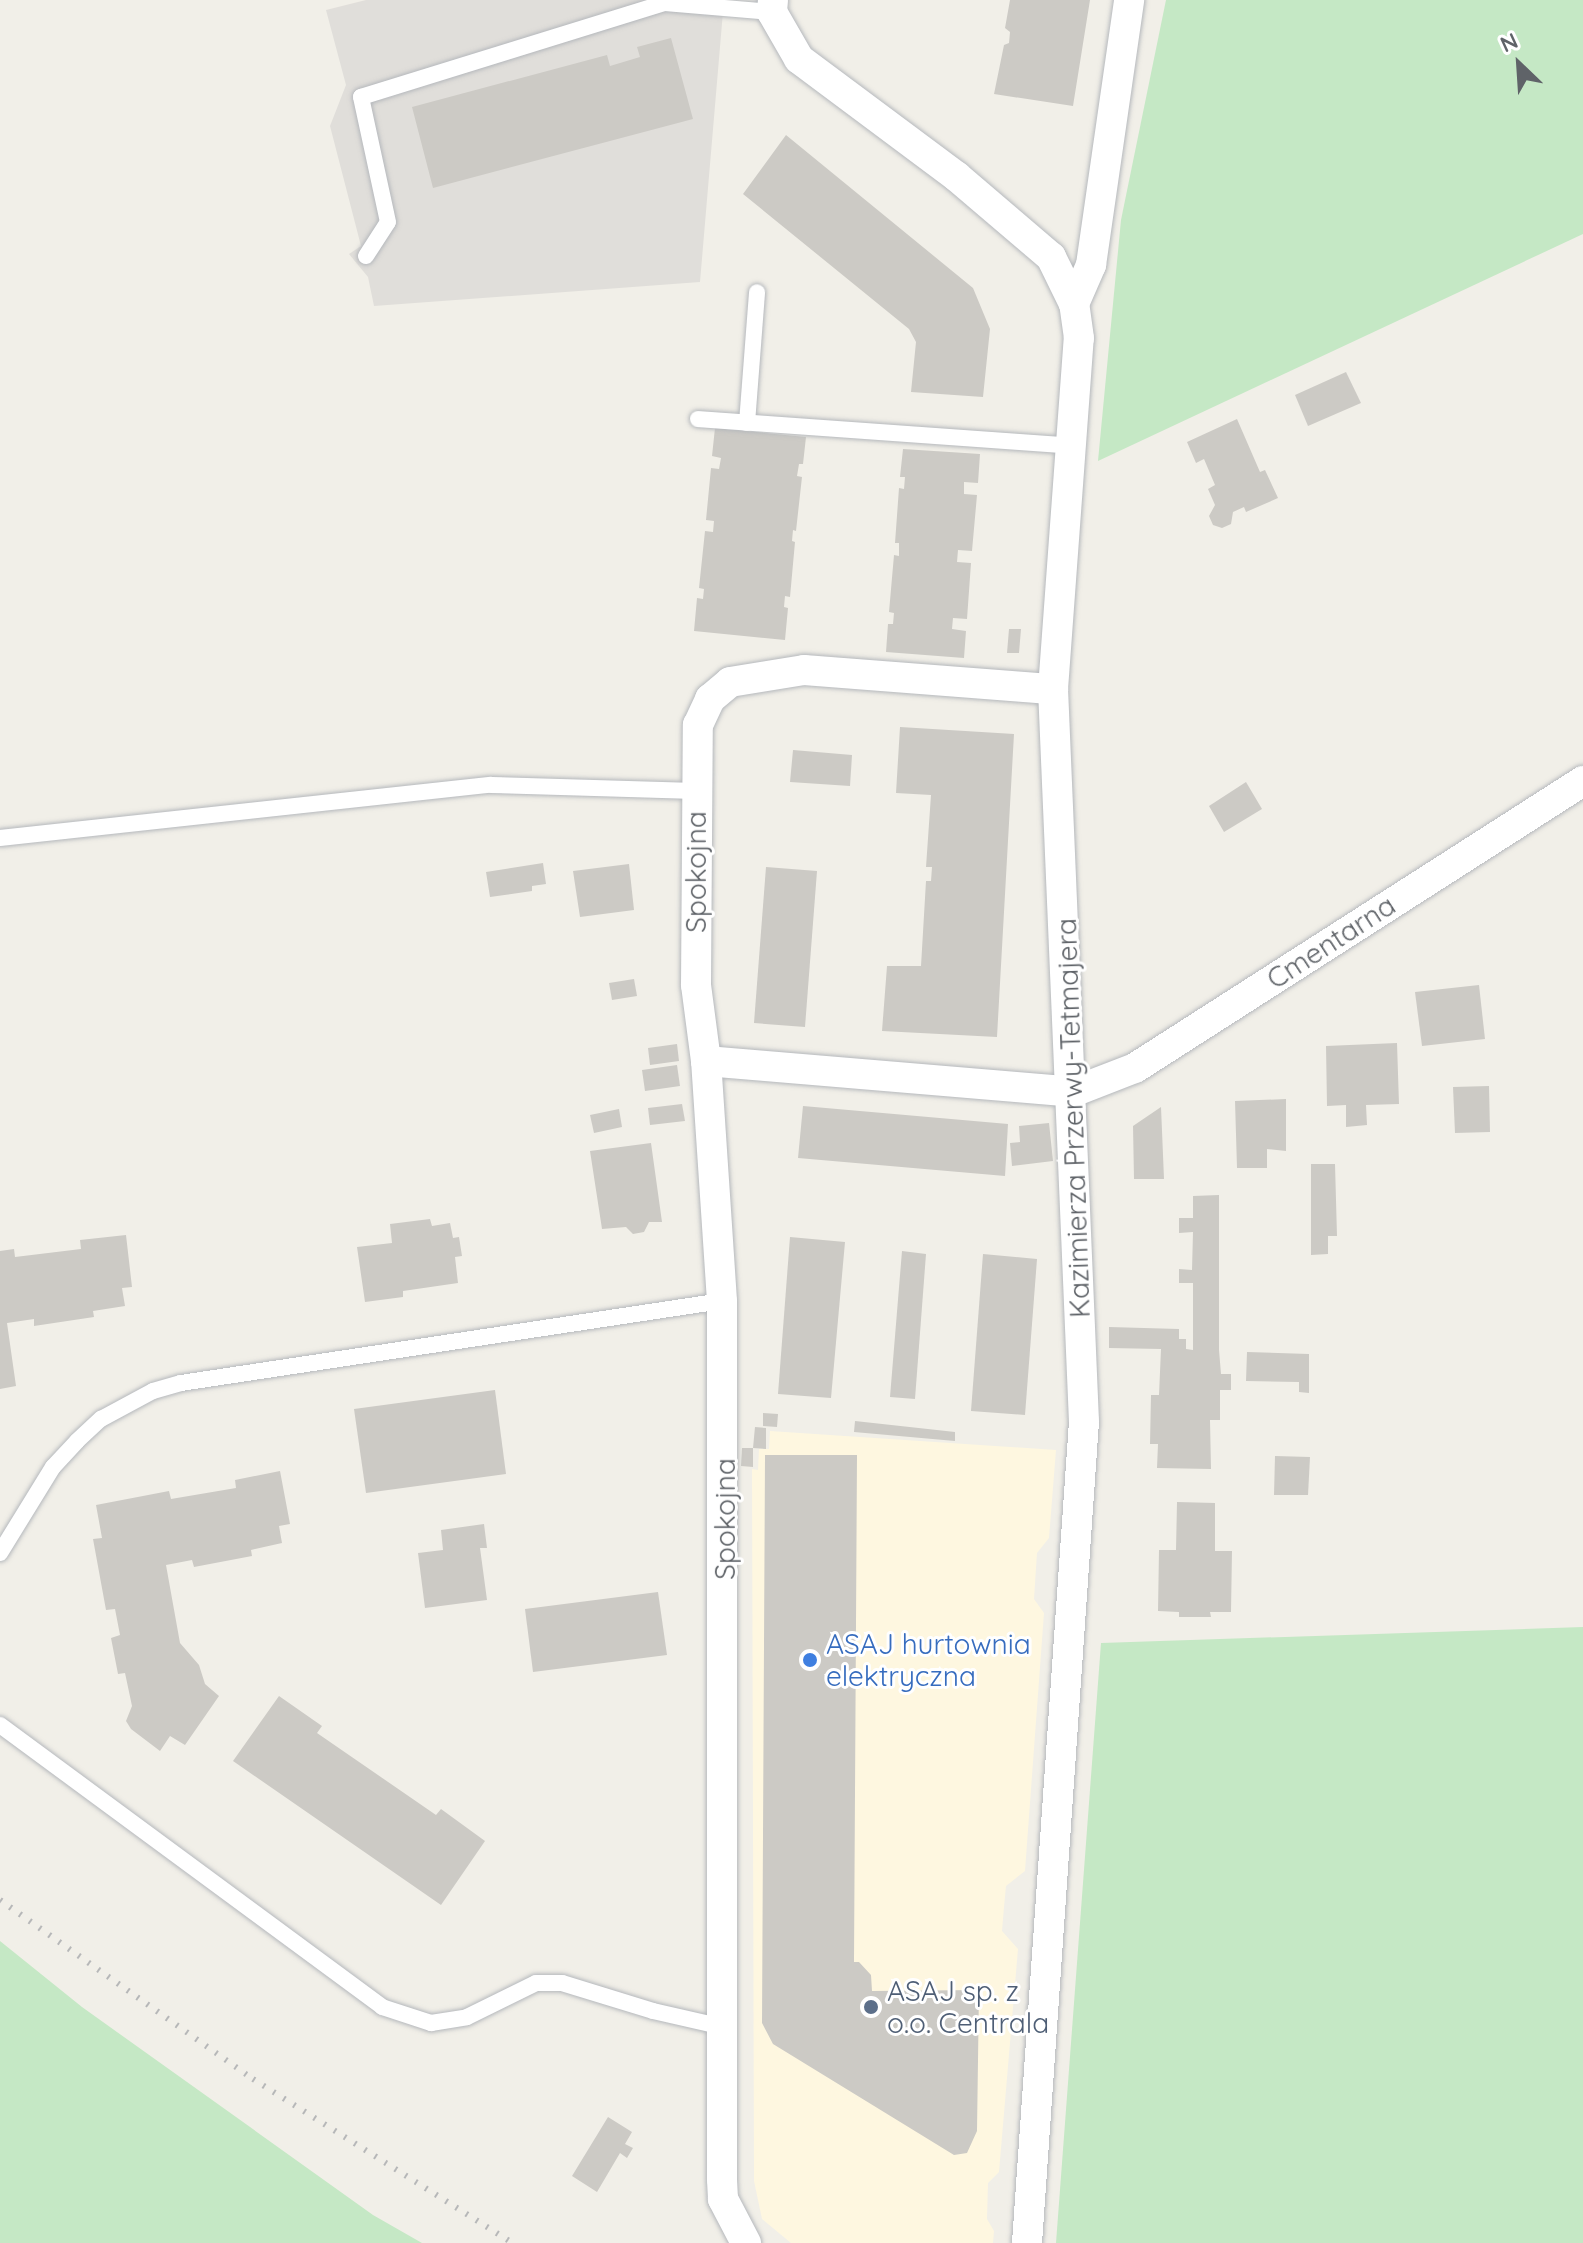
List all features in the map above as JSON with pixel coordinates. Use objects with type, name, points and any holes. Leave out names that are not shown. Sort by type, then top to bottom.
[{"type":"street","points":[[1074,304],[1091,265],[1129,0]]},
{"type":"street","points":[[772,6],[799,59],[956,176],[1051,257],[1074,304]]},
{"type":"street","name":"Kazimierza Przerwy-Tetmajera","points":[[1027,2243],[1084,1422],[1073,1092],[1053,689],[1079,338],[1074,304]]},
{"type":"street","name":"Spokojna","points":[[746,2243],[723,2199],[722,1301],[706,1061],[696,985],[698,725],[710,699],[730,682],[804,670],[1053,689]]},
{"type":"street","name":"Cmentarna","points":[[1073,1092],[1135,1068],[1583,781]]},
{"type":"street","points":[[706,1061],[1073,1092]]},
{"type":"lane","points":[[366,256],[388,222],[361,97],[664,2],[772,6]]},
{"type":"lane","points":[[747,423],[757,292]]},
{"type":"lane","points":[[698,419],[1071,446]]},
{"type":"lane","name":"Spokojna","points":[[0,838],[491,785],[696,791]]},
{"type":"lane","points":[[0,1553],[31,1500],[69,1450],[101,1419],[153,1391],[181,1383],[722,1301]]},
{"type":"lane","points":[[0,1725],[382,2007],[431,2023],[467,2017],[536,1983],[562,1983],[653,2011],[723,2027]]},
{"type":"shaded area","points":[[366,0],[724,0],[700,282],[374,306],[368,277],[349,254],[361,246],[330,126],[346,85],[326,10]]},
{"type":"shaded area","points":[[770,1431],[1056,1450],[1049,1538],[1037,1553],[1034,1599],[1044,1613],[1025,1871],[1006,1886],[1002,1931],[1018,1949],[999,2172],[988,2183],[987,2219],[994,2231],[993,2243],[791,2243],[762,2219],[754,2181],[752,1469],[758,1470],[759,1449],[769,1449]]},
{"type":"green space","points":[[1166,0],[1583,0],[1583,234],[1098,461],[1121,220]]},
{"type":"green space","points":[[1583,1627],[1583,2243],[1056,2243],[1101,1643]]},
{"type":"green space","points":[[0,1941],[82,2007],[373,2215],[422,2243],[0,2243]]},
{"type":"building","points":[[1010,0],[1090,0],[1073,106],[994,94],[1004,45],[1009,43],[1010,32],[1005,28]]},
{"type":"building","points":[[671,38],[693,119],[433,188],[412,107],[607,55],[610,66],[640,57],[637,47]]},
{"type":"building","points":[[786,135],[973,288],[990,329],[983,397],[911,392],[916,342],[909,329],[743,194]]},
{"type":"building","points":[[1346,372],[1361,403],[1308,426],[1295,395]]},
{"type":"building","points":[[1237,419],[1260,472],[1265,470],[1278,498],[1246,512],[1244,507],[1233,512],[1231,524],[1222,528],[1213,525],[1209,516],[1215,505],[1208,489],[1215,485],[1204,459],[1196,463],[1187,442]]},
{"type":"building","points":[[715,428],[806,437],[803,464],[799,464],[797,476],[802,477],[796,531],[793,530],[792,541],[795,542],[790,597],[785,596],[784,607],[788,608],[785,640],[694,631],[697,598],[703,599],[704,589],[699,588],[705,531],[713,532],[714,521],[706,520],[711,468],[719,469],[721,458],[712,456]]},
{"type":"building","points":[[903,449],[980,454],[978,483],[964,482],[964,494],[977,495],[972,551],[958,550],[957,562],[971,563],[967,619],[953,618],[952,629],[966,631],[964,658],[886,652],[888,624],[893,624],[894,613],[889,612],[894,555],[899,556],[899,543],[895,543],[899,488],[904,489],[905,477],[900,477]]},
{"type":"building","points":[[1009,629],[1021,629],[1019,653],[1007,653]]},
{"type":"building","points":[[900,727],[1014,734],[997,1037],[882,1031],[887,966],[921,966],[926,881],[931,881],[932,867],[926,867],[931,795],[896,793]]},
{"type":"building","points":[[793,750],[852,755],[850,786],[790,782]]},
{"type":"building","points":[[1246,782],[1262,809],[1224,832],[1209,806]]},
{"type":"building","points":[[543,863],[546,884],[532,886],[532,891],[490,897],[486,872]]},
{"type":"building","points":[[629,864],[634,910],[580,917],[573,871]]},
{"type":"building","points":[[766,867],[817,871],[805,1027],[754,1023]]},
{"type":"building","points":[[634,979],[637,996],[612,1000],[609,983]]},
{"type":"building","points":[[1479,985],[1485,1039],[1422,1046],[1415,992]]},
{"type":"building","points":[[1397,1043],[1399,1104],[1366,1105],[1367,1125],[1346,1127],[1346,1105],[1327,1106],[1326,1046]]},
{"type":"building","points":[[677,1044],[679,1061],[650,1065],[648,1048]]},
{"type":"building","points":[[677,1065],[680,1086],[645,1091],[642,1070]]},
{"type":"building","points":[[1489,1086],[1490,1132],[1455,1133],[1453,1087]]},
{"type":"building","points":[[1286,1099],[1286,1151],[1267,1149],[1267,1168],[1237,1168],[1235,1101]]},
{"type":"building","points":[[682,1104],[685,1121],[650,1125],[648,1108]]},
{"type":"building","points":[[803,1106],[1008,1124],[1005,1176],[798,1158]]},
{"type":"building","points":[[1161,1107],[1164,1179],[1134,1179],[1133,1126]]},
{"type":"building","points":[[619,1109],[622,1127],[594,1133],[590,1115]]},
{"type":"building","points":[[1049,1123],[1053,1161],[1012,1166],[1010,1143],[1020,1142],[1019,1126]]},
{"type":"building","points":[[651,1143],[662,1222],[649,1222],[644,1232],[633,1234],[626,1227],[602,1229],[590,1151]]},
{"type":"building","points":[[1311,1164],[1335,1164],[1337,1236],[1328,1236],[1328,1254],[1311,1255]]},
{"type":"building","points":[[1219,1195],[1219,1350],[1221,1374],[1231,1374],[1231,1390],[1220,1390],[1220,1420],[1210,1420],[1211,1469],[1157,1468],[1158,1444],[1150,1444],[1151,1395],[1159,1395],[1161,1349],[1109,1348],[1109,1327],[1179,1329],[1179,1339],[1186,1339],[1186,1349],[1193,1350],[1193,1283],[1179,1283],[1179,1269],[1192,1270],[1193,1232],[1179,1233],[1179,1218],[1193,1218],[1193,1196]]},
{"type":"building","points":[[430,1219],[432,1226],[450,1223],[453,1238],[459,1237],[462,1256],[455,1257],[458,1283],[403,1291],[403,1297],[365,1302],[357,1247],[392,1243],[390,1224]]},
{"type":"building","points":[[126,1235],[132,1287],[122,1288],[125,1306],[93,1311],[94,1317],[34,1326],[34,1319],[7,1323],[16,1386],[0,1389],[0,1251],[14,1249],[15,1257],[81,1249],[80,1240]]},
{"type":"building","points":[[790,1237],[845,1242],[831,1398],[778,1394]]},
{"type":"building","points":[[902,1251],[926,1254],[915,1399],[890,1397]]},
{"type":"building","points":[[983,1254],[1037,1259],[1025,1415],[971,1411]]},
{"type":"building","points":[[1247,1352],[1309,1354],[1309,1393],[1299,1392],[1299,1382],[1246,1381]]},
{"type":"building","points":[[495,1390],[506,1474],[366,1493],[354,1409]]},
{"type":"building","points":[[763,1413],[778,1414],[777,1427],[763,1426]]},
{"type":"building","points":[[855,1421],[955,1432],[955,1441],[854,1432]]},
{"type":"building","points":[[755,1427],[766,1428],[766,1449],[753,1448]]},
{"type":"building","points":[[742,1448],[753,1448],[753,1467],[741,1466]]},
{"type":"building","points":[[765,1455],[857,1455],[854,1962],[859,1962],[871,1975],[872,1991],[979,1990],[977,2131],[967,2153],[954,2155],[773,2044],[762,2023]]},
{"type":"building","points":[[1275,1456],[1310,1457],[1308,1495],[1274,1495]]},
{"type":"building","points":[[280,1471],[290,1524],[279,1526],[282,1543],[251,1550],[252,1556],[194,1567],[192,1560],[166,1565],[180,1643],[199,1665],[205,1684],[219,1696],[185,1745],[170,1736],[160,1751],[131,1729],[126,1721],[132,1706],[125,1673],[118,1674],[111,1638],[120,1635],[115,1609],[106,1610],[93,1539],[102,1538],[96,1505],[169,1491],[171,1499],[236,1488],[235,1480]]},
{"type":"building","points":[[1177,1502],[1215,1503],[1215,1551],[1232,1551],[1231,1612],[1210,1612],[1211,1617],[1179,1617],[1179,1612],[1158,1611],[1159,1550],[1176,1550]]},
{"type":"building","points":[[484,1524],[487,1548],[480,1548],[487,1600],[425,1608],[418,1553],[443,1550],[441,1530]]},
{"type":"building","points":[[658,1592],[667,1655],[533,1672],[525,1609]]},
{"type":"building","points":[[279,1696],[322,1726],[317,1733],[436,1815],[441,1809],[485,1841],[441,1905],[233,1761]]},
{"type":"building","points":[[608,2117],[632,2132],[625,2144],[633,2148],[627,2158],[620,2153],[597,2192],[572,2176]]},
{"type":"railway","points":[[0,1900],[253,2079],[512,2243]]},
{"type":"place","name":"ASAJ hurtownia elektryczna","points":[[810,1660]]},
{"type":"place","name":"ASAJ sp. z o.o. Centrala","points":[[871,2007]]}]
